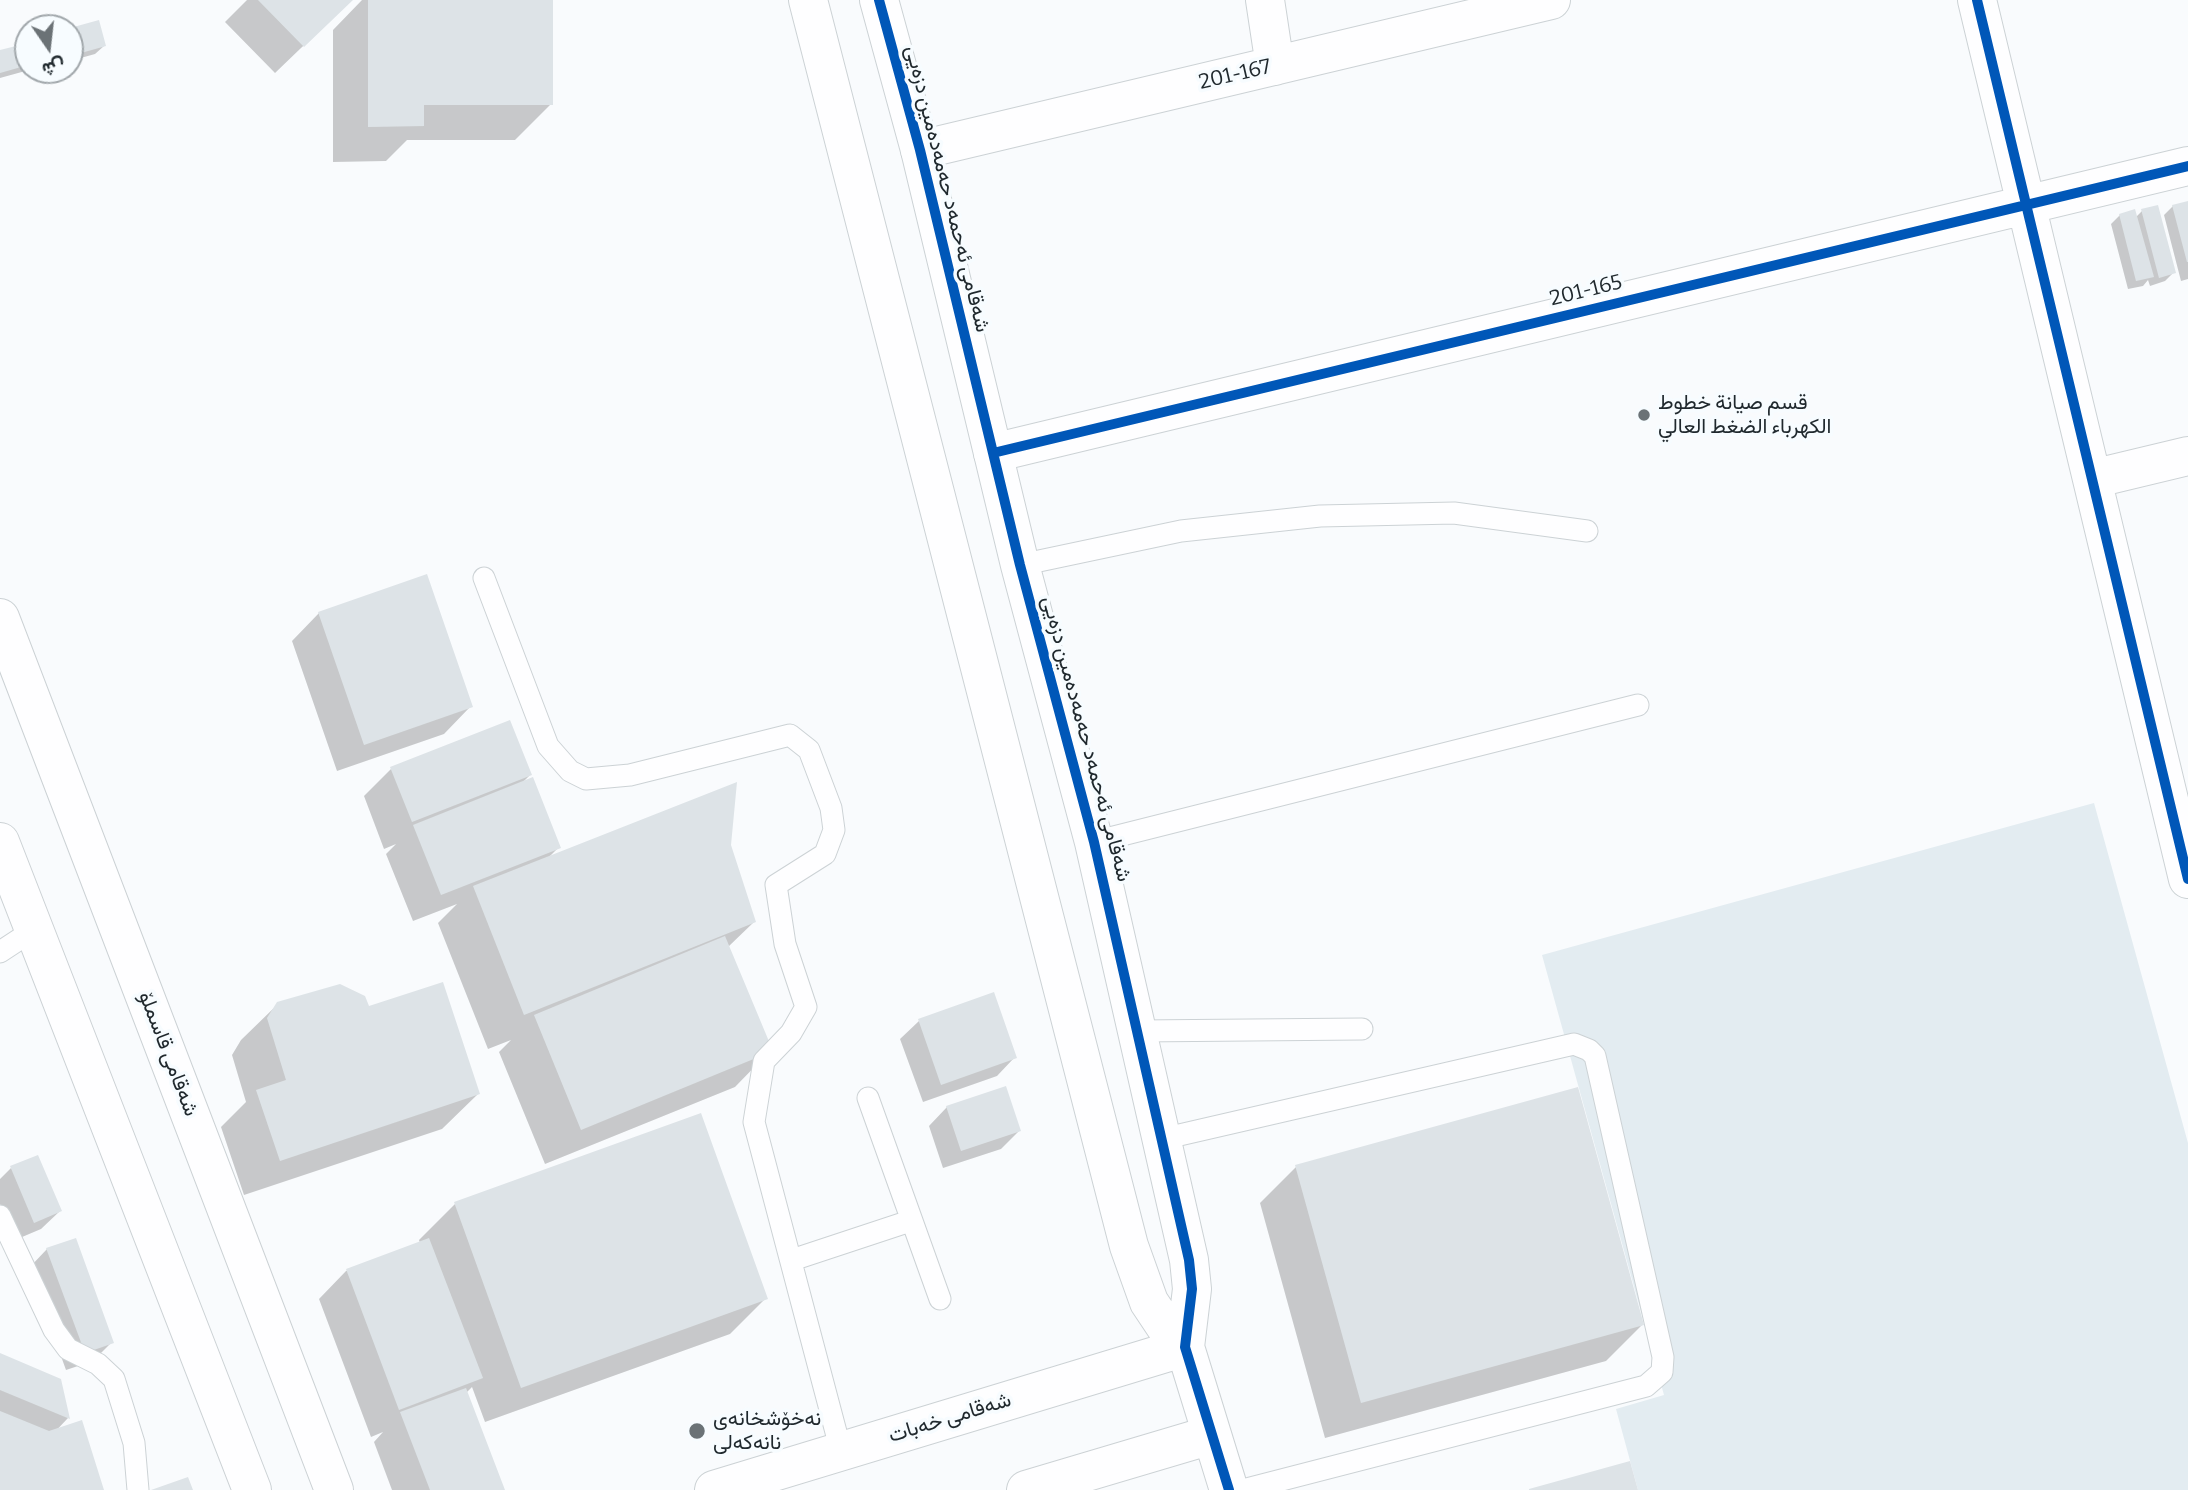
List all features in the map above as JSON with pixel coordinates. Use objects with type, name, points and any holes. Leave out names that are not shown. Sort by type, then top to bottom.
[{"type":"street","name":"شەقامی ئەحمەد حەمەدەمین دزەیی","points":[[808,0],[1129,1245],[1149,1302],[1165,1326],[1185,1347]]},
{"type":"street","name":"شەقامی ئەحمەد حەمەدەمین دزەیی","points":[[879,0],[920,150],[1020,565],[1094,842],[1189,1260],[1191,1299],[1185,1347],[1228,1490]]},
{"type":"street","points":[[1265,0],[1275,66]]},
{"type":"street","name":"201-167","points":[[920,150],[1551,0]]},
{"type":"street","points":[[1977,0],[2092,479],[2172,738],[2188,879]]},
{"type":"street","name":"201-165","points":[[993,453],[2188,166]]},
{"type":"street","points":[[2092,479],[2188,456]]},
{"type":"street","name":"شەقامی قاسملۆ","points":[[0,618],[334,1490]]},
{"type":"street","points":[[0,842],[252,1490]]},
{"type":"street","name":"شەقامی خەبات","points":[[714,1490],[1185,1347]]},
{"type":"street","points":[[1026,1490],[1211,1434]]},
{"type":"lane","points":[[1020,565],[1181,531],[1320,516],[1454,513],[1587,531]]},
{"type":"lane","points":[[484,578],[548,746],[570,771],[586,779],[630,775],[790,735],[809,750],[831,808],[834,830],[825,854],[776,885],[785,944],[806,1007],[791,1033],[764,1061],[754,1122],[841,1451]]},
{"type":"lane","points":[[1094,842],[1638,705]]},
{"type":"lane","points":[[0,952],[35,929]]},
{"type":"lane","points":[[1138,1031],[1362,1029]]},
{"type":"lane","points":[[1162,1139],[1574,1044],[1589,1050],[1595,1056],[1662,1357],[1662,1372],[1646,1386],[1243,1490]]},
{"type":"lane","points":[[868,1098],[940,1299]]},
{"type":"lane","points":[[0,1216],[54,1330],[68,1349],[98,1364],[114,1379],[134,1443],[138,1490]]},
{"type":"lane","points":[[792,1260],[910,1221]]},
{"type":"shaded area","points":[[2094,803],[2188,1143],[2188,1490],[1638,1490],[1616,1409],[1664,1395],[1542,955]]},
{"type":"building","points":[[258,0],[353,0],[304,47]]},
{"type":"building","points":[[368,0],[553,0],[553,105],[424,105],[424,126],[368,127]]},
{"type":"building","points":[[99,20],[106,46],[84,52],[84,24]]},
{"type":"building","points":[[14,46],[14,69],[0,73],[0,50]]},
{"type":"building","points":[[2188,201],[2188,262],[2187,262],[2172,205]]},
{"type":"building","points":[[2158,205],[2176,273],[2159,278],[2141,209]]},
{"type":"building","points":[[2135,209],[2154,277],[2136,281],[2119,214]]},
{"type":"building","points":[[427,574],[473,707],[364,745],[318,612]]},
{"type":"building","points":[[510,720],[532,775],[412,822],[390,767]]},
{"type":"building","points":[[533,777],[561,848],[441,895],[413,825]]},
{"type":"building","points":[[737,782],[731,845],[756,922],[524,1015],[473,886]]},
{"type":"building","points":[[725,936],[773,1051],[581,1130],[534,1015]]},
{"type":"building","points":[[443,982],[480,1094],[280,1161],[256,1090],[286,1080],[267,1018],[277,1002],[340,984],[365,996],[369,1006]]},
{"type":"building","points":[[994,992],[1017,1058],[941,1085],[918,1019]]},
{"type":"building","points":[[1006,1086],[1021,1131],[961,1151],[946,1106]]},
{"type":"building","points":[[1578,1087],[1644,1325],[1361,1403],[1295,1165]]},
{"type":"building","points":[[701,1113],[768,1299],[521,1388],[454,1202]]},
{"type":"building","points":[[38,1155],[62,1211],[34,1223],[10,1166]]},
{"type":"building","points":[[76,1238],[114,1343],[85,1353],[46,1248]]},
{"type":"building","points":[[429,1238],[483,1378],[399,1410],[346,1269]]},
{"type":"building","points":[[0,1353],[61,1379],[70,1419],[0,1390]]},
{"type":"building","points":[[466,1388],[505,1490],[430,1490],[400,1412]]},
{"type":"building","points":[[0,1411],[49,1431],[82,1420],[104,1490],[0,1490]]},
{"type":"building","points":[[1630,1461],[1638,1490],[1529,1490],[1529,1489]]},
{"type":"building","points":[[188,1477],[193,1490],[151,1490]]},
{"type":"cycle path","points":[[879,0],[920,150],[1020,565],[1094,842],[1189,1260],[1192,1289],[1185,1347],[1229,1490]]},
{"type":"cycle path","points":[[1977,0],[2188,879]]},
{"type":"cycle path","points":[[993,453],[2188,166]]},
{"type":"place","name":"قسم صيانة خطوط الكهرباء الضغط العالي","points":[[1644,415]]},
{"type":"place","name":"نەخۆشخانەی نانەکەلی","points":[[697,1431]]}]
